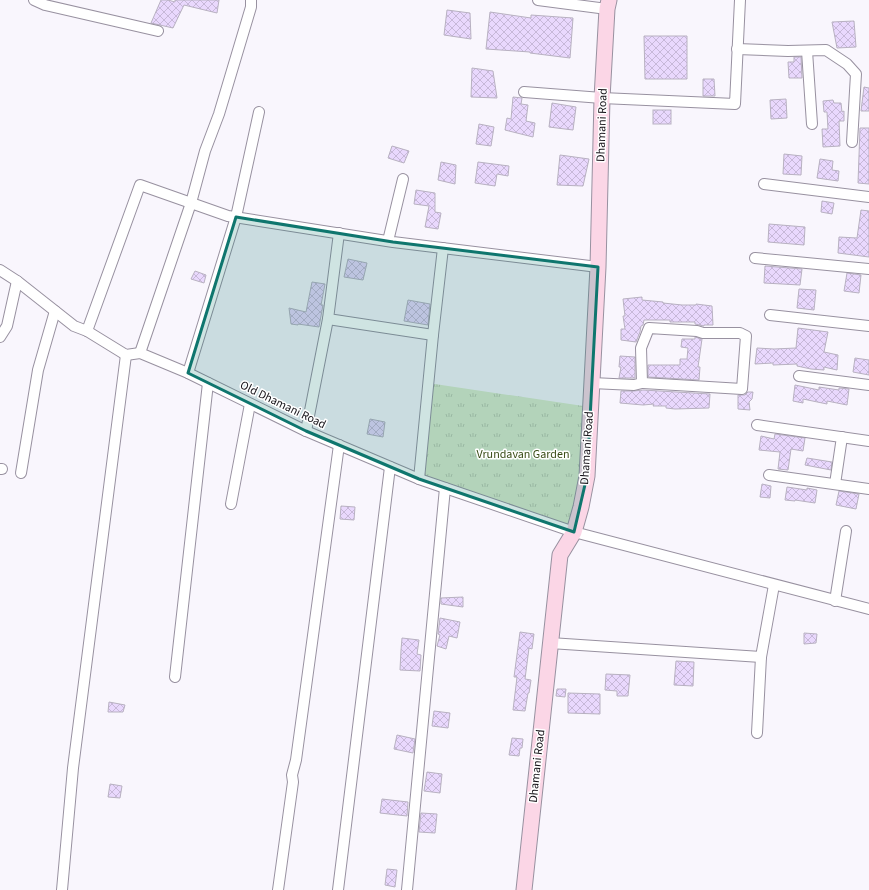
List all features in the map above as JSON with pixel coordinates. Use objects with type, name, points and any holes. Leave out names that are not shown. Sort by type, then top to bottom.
[{"type":"main road","name":"Dhamani Road","points":[[524,890],[560,556],[574,532],[587,476],[598,267],[602,98],[608,4]]},
{"type":"street","points":[[34,0],[45,4],[158,31]]},
{"type":"street","points":[[0,270],[18,281],[74,326],[87,331],[126,355],[140,353],[191,203],[205,151],[219,114],[240,47],[251,7],[251,0]]},
{"type":"street","points":[[538,0],[608,4]]},
{"type":"street","points":[[524,92],[602,98],[735,104],[740,0]]},
{"type":"street","points":[[737,49],[788,51],[826,50],[847,64],[856,74],[852,142]]},
{"type":"street","points":[[807,51],[812,124]]},
{"type":"street","points":[[188,373],[236,217],[258,112]]},
{"type":"street","points":[[388,241],[403,179]]},
{"type":"street","points":[[764,184],[869,197]]},
{"type":"street","points":[[87,331],[140,185],[228,216],[388,241],[598,267]]},
{"type":"street","points":[[306,431],[328,319],[339,233]]},
{"type":"street","points":[[419,479],[443,248]]},
{"type":"street","points":[[755,258],[869,269]]},
{"type":"street","points":[[0,337],[7,326],[18,281]]},
{"type":"street","points":[[21,473],[38,370],[55,311]]},
{"type":"street","points":[[770,315],[869,326]]},
{"type":"street","points":[[328,319],[433,336]]},
{"type":"street","points":[[592,383],[634,385],[642,383],[642,348],[649,328],[697,331],[703,333],[740,333],[746,336],[742,389],[643,383]]},
{"type":"street","name":"Old Dhamani Road","points":[[140,353],[188,373],[306,431],[419,479],[574,532],[869,609]]},
{"type":"street","points":[[62,890],[73,768],[126,355]]},
{"type":"street","points":[[799,376],[869,385]]},
{"type":"street","points":[[175,676],[208,383]]},
{"type":"street","points":[[231,504],[250,404]]},
{"type":"street","points":[[757,425],[869,441]]},
{"type":"street","points":[[835,484],[842,437]]},
{"type":"street","points":[[278,890],[293,782],[292,775],[296,760],[339,445]]},
{"type":"street","points":[[338,890],[390,467]]},
{"type":"street","points":[[768,475],[869,490]]},
{"type":"street","points":[[407,890],[445,488]]},
{"type":"street","points":[[835,600],[846,531]]},
{"type":"street","points":[[757,733],[761,657],[774,585]]},
{"type":"street","points":[[550,643],[761,657]]},
{"type":"highlighted area","points":[[236,217],[393,242],[598,267],[587,476],[574,532],[419,479],[306,431],[188,373]]},
{"type":"green space","name":"Vrundavan Garden","points":[[428,383],[590,407],[574,532],[419,479]]},
{"type":"building","points":[[161,0],[175,2],[175,0],[219,0],[217,13],[184,5],[173,28],[151,23]]},
{"type":"building","points":[[447,10],[470,13],[471,39],[444,35]]},
{"type":"building","points":[[490,12],[531,18],[531,15],[573,18],[570,58],[530,52],[486,49]]},
{"type":"building","points":[[854,21],[856,47],[837,48],[832,22]]},
{"type":"building","points":[[644,36],[687,36],[687,79],[645,79]]},
{"type":"building","points":[[794,57],[801,57],[802,78],[789,78],[788,62],[794,62]]},
{"type":"building","points":[[472,68],[493,71],[497,98],[471,97]]},
{"type":"building","points":[[703,79],[714,79],[715,96],[703,96]]},
{"type":"building","points":[[864,87],[869,88],[869,111],[861,111]]},
{"type":"building","points":[[513,97],[522,98],[521,104],[528,105],[526,121],[535,123],[533,137],[505,130],[507,118],[511,119]]},
{"type":"building","points":[[786,99],[787,118],[771,119],[770,100]]},
{"type":"building","points":[[833,100],[834,103],[841,103],[842,112],[844,111],[844,121],[839,121],[840,146],[823,147],[822,129],[828,129],[827,112],[824,112],[823,101]]},
{"type":"building","points":[[552,103],[576,107],[573,130],[549,127]]},
{"type":"building","points":[[653,110],[671,110],[671,124],[653,124]]},
{"type":"building","points":[[479,124],[494,127],[491,146],[476,144]]},
{"type":"building","points":[[860,128],[869,128],[869,184],[858,183]]},
{"type":"building","points":[[392,146],[409,151],[404,163],[388,158]]},
{"type":"building","points":[[784,154],[802,156],[801,175],[783,174]]},
{"type":"building","points":[[560,155],[589,159],[583,186],[557,185]]},
{"type":"building","points":[[820,159],[833,161],[832,170],[839,171],[838,181],[817,178]]},
{"type":"building","points":[[441,162],[456,165],[455,184],[438,180]]},
{"type":"building","points":[[478,162],[509,166],[508,176],[497,174],[495,186],[475,183]]},
{"type":"building","points":[[416,190],[435,193],[435,212],[441,213],[438,229],[425,227],[429,206],[414,204]]},
{"type":"building","points":[[822,201],[834,203],[832,214],[821,212]]},
{"type":"building","points":[[861,210],[869,211],[869,257],[838,253],[839,237],[857,238]]},
{"type":"building","points":[[769,224],[805,227],[804,245],[768,242]]},
{"type":"building","points":[[348,259],[367,263],[363,280],[344,277]]},
{"type":"building","points":[[765,266],[802,269],[800,285],[764,283]]},
{"type":"building","points":[[195,271],[206,275],[204,283],[191,279]]},
{"type":"building","points":[[847,273],[861,275],[859,293],[844,291]]},
{"type":"building","points":[[312,282],[325,284],[319,327],[291,324],[289,308],[306,312]]},
{"type":"building","points":[[799,289],[816,290],[814,310],[797,308]]},
{"type":"building","points":[[642,297],[642,300],[663,303],[712,306],[713,325],[704,326],[695,324],[695,322],[670,322],[670,320],[644,320],[636,342],[621,340],[621,329],[625,329],[623,299]]},
{"type":"building","points":[[408,300],[430,304],[428,325],[404,321]]},
{"type":"building","points":[[798,328],[828,332],[824,352],[838,355],[837,370],[824,367],[824,370],[811,369],[797,366],[797,364],[755,364],[757,348],[796,348]]},
{"type":"building","points":[[695,337],[702,339],[698,367],[700,367],[699,380],[648,377],[648,365],[680,365],[680,359],[687,359],[688,348],[681,347],[682,339],[695,339]]},
{"type":"building","points":[[620,356],[635,357],[635,378],[619,378],[621,367],[619,367]]},
{"type":"building","points":[[855,358],[869,360],[869,375],[853,372]]},
{"type":"building","points":[[795,385],[819,390],[819,387],[839,390],[839,388],[849,389],[847,405],[827,401],[827,404],[803,399],[803,403],[793,401]]},
{"type":"building","points":[[643,390],[710,394],[709,408],[675,409],[666,408],[666,406],[653,406],[654,404],[643,405],[620,403],[621,391]]},
{"type":"building","points":[[748,392],[753,392],[752,399],[749,402],[750,410],[738,409],[738,395],[745,395]]},
{"type":"building","points":[[370,419],[385,422],[383,437],[367,434]]},
{"type":"building","points":[[775,434],[805,438],[803,451],[791,449],[788,470],[778,469],[780,452],[759,450],[761,436],[774,439]]},
{"type":"building","points":[[807,458],[832,462],[831,470],[805,465]]},
{"type":"building","points":[[762,484],[771,486],[770,498],[760,497]]},
{"type":"building","points":[[787,487],[817,490],[815,503],[785,500]]},
{"type":"building","points":[[839,491],[859,494],[856,509],[836,505]]},
{"type":"building","points":[[341,506],[355,507],[354,520],[340,519]]},
{"type":"building","points":[[463,597],[463,607],[441,604],[441,598]]},
{"type":"building","points":[[440,618],[460,622],[457,638],[449,636],[446,649],[437,646],[440,635],[438,634]]},
{"type":"building","points":[[520,632],[534,634],[532,649],[529,648],[525,679],[531,680],[525,711],[513,710],[517,677],[514,677]]},
{"type":"building","points":[[804,633],[817,634],[816,643],[804,644]]},
{"type":"building","points":[[402,638],[419,640],[417,654],[421,655],[420,671],[400,670]]},
{"type":"building","points":[[676,661],[694,662],[693,686],[674,685]]},
{"type":"building","points":[[606,674],[630,675],[628,696],[617,696],[617,691],[605,690]]},
{"type":"building","points":[[557,689],[566,689],[565,697],[556,696]]},
{"type":"building","points":[[568,693],[600,694],[600,714],[568,713]]},
{"type":"building","points":[[109,702],[125,705],[123,712],[108,712]]},
{"type":"building","points":[[434,711],[450,713],[448,728],[432,726]]},
{"type":"building","points":[[397,735],[415,739],[413,753],[394,749]]},
{"type":"building","points":[[512,738],[523,739],[519,756],[509,755]]},
{"type":"building","points":[[427,772],[442,774],[440,793],[424,791]]},
{"type":"building","points":[[110,784],[122,786],[120,798],[108,797]]},
{"type":"building","points":[[382,799],[408,802],[407,816],[380,813]]},
{"type":"building","points":[[421,813],[437,814],[435,833],[419,832]]},
{"type":"building","points":[[387,869],[397,870],[395,887],[385,885]]}]
